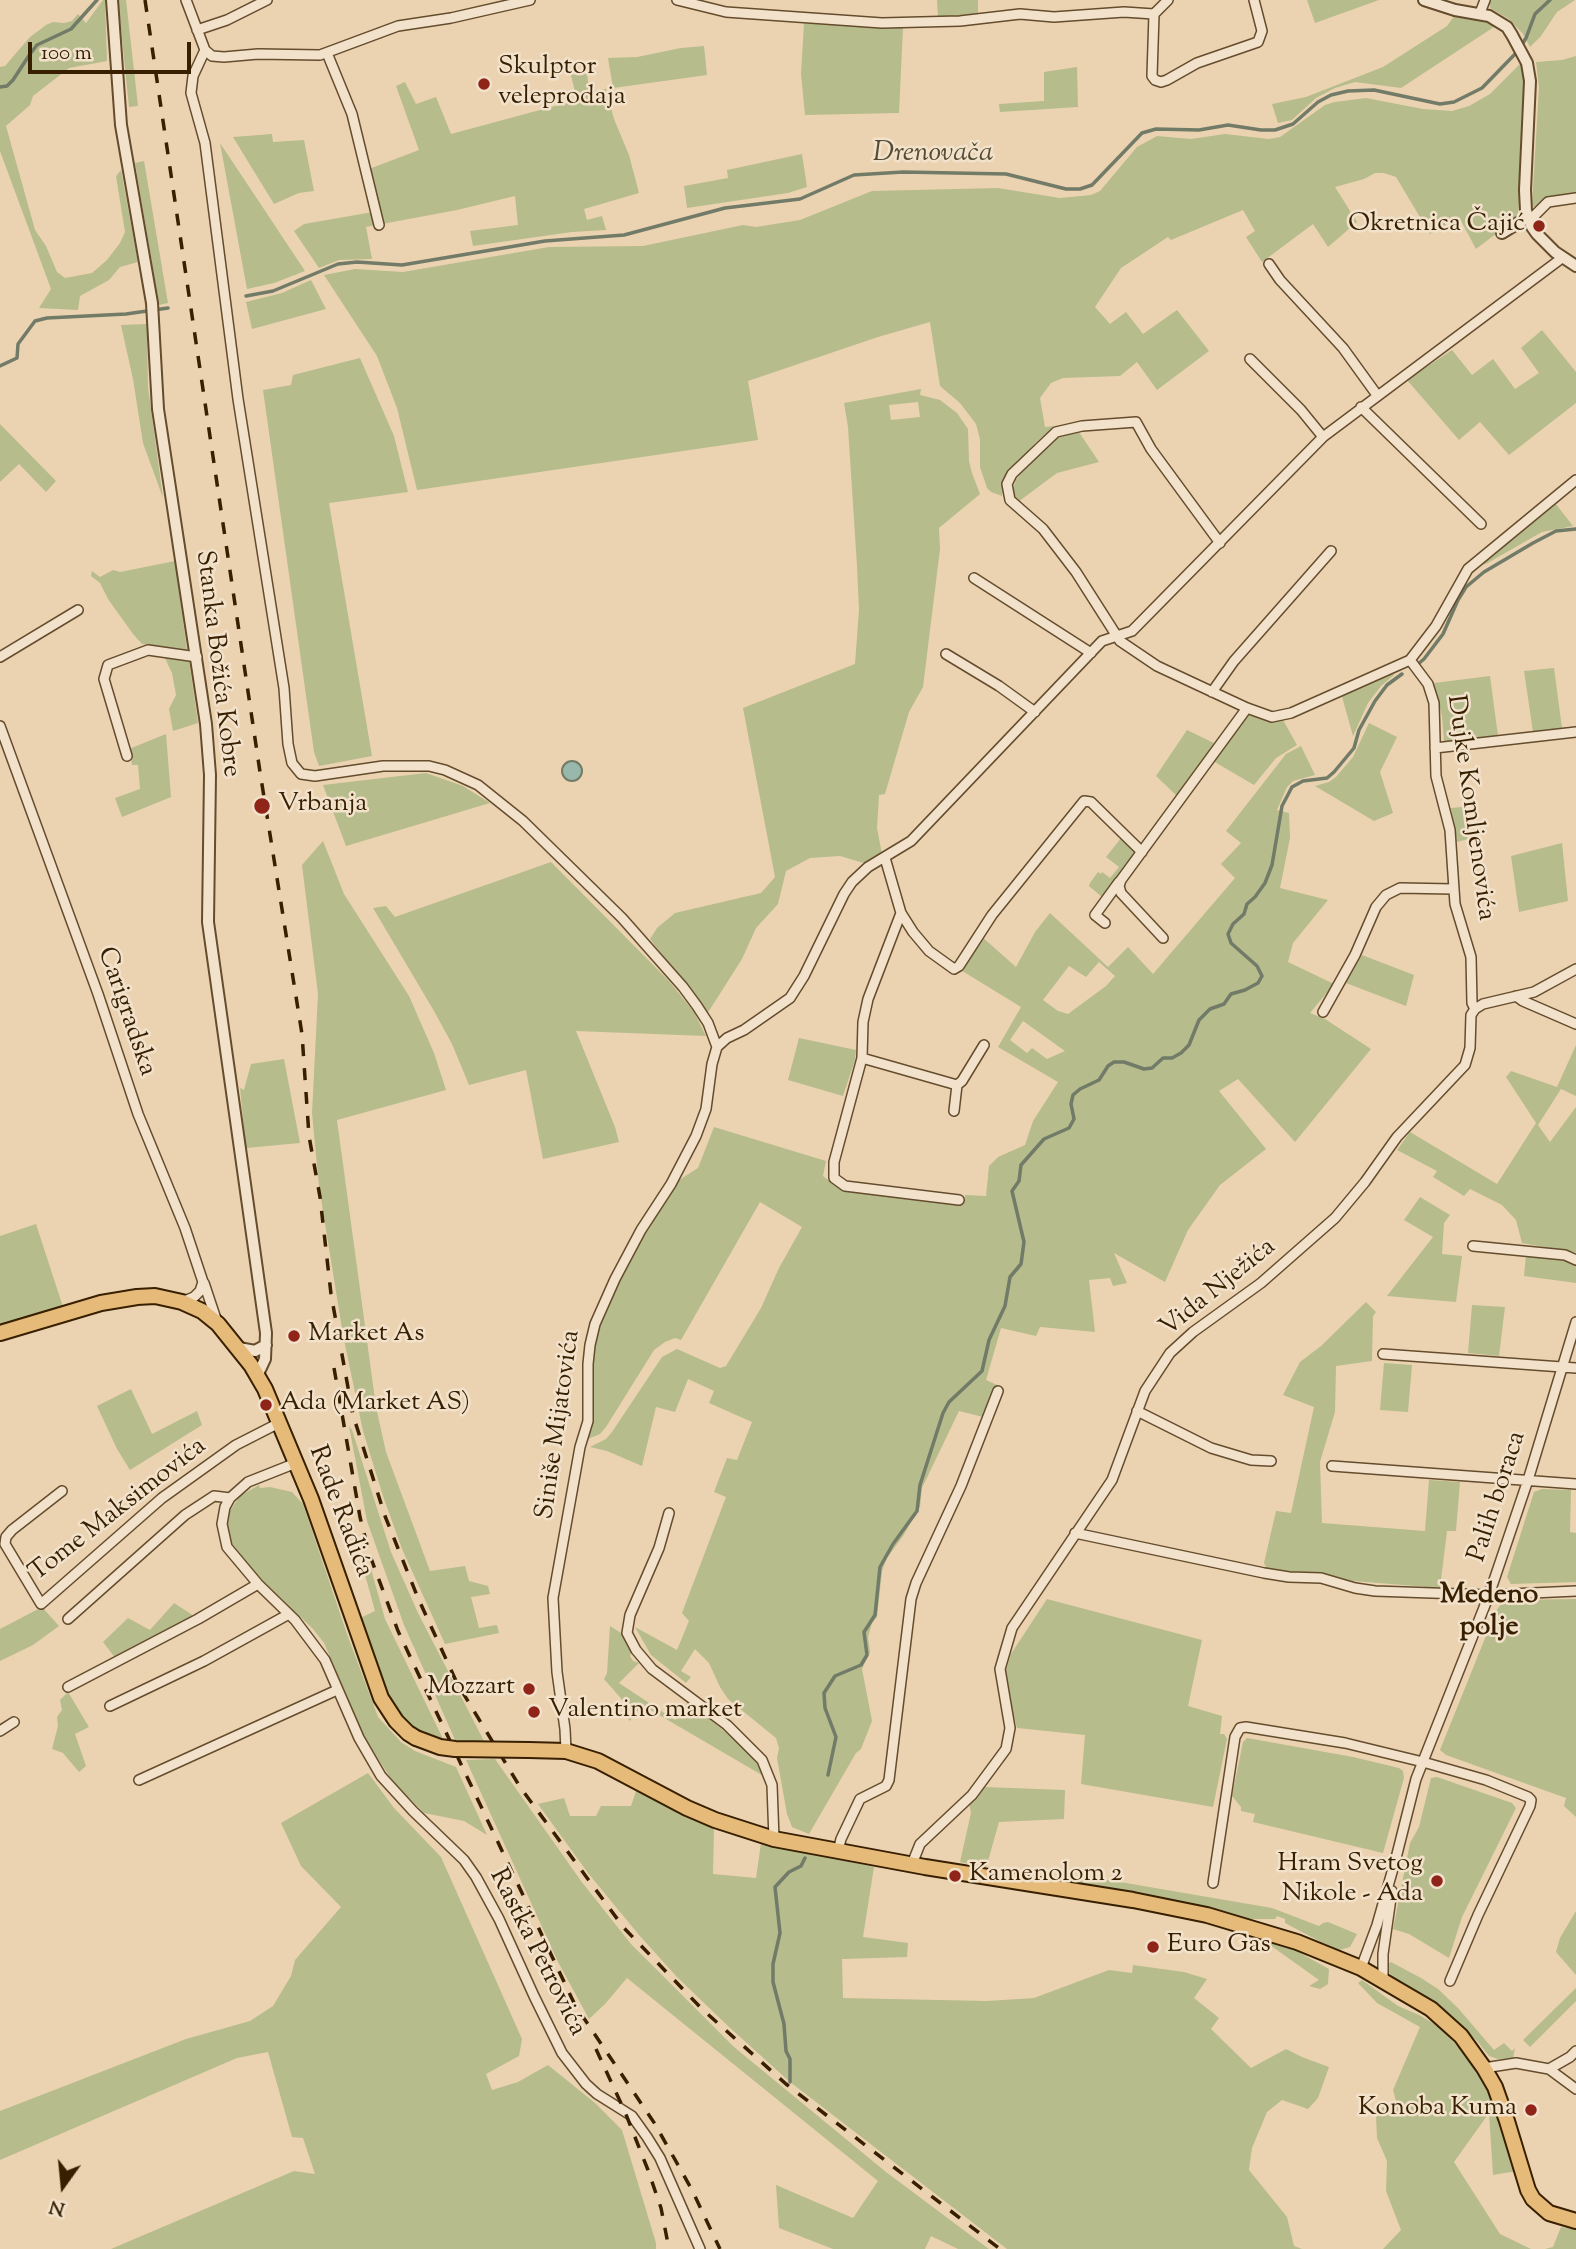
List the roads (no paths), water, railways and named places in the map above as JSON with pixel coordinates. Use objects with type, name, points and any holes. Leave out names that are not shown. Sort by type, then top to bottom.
[{"type":"main road","name":"Rade Radića","points":[[0,1333],[112,1301],[155,1296],[182,1302],[202,1311],[218,1324],[258,1374],[311,1499],[381,1698],[396,1721],[416,1738],[440,1747],[566,1751]]},
{"type":"main road","points":[[566,1751],[598,1761],[706,1816],[774,1839],[1207,1915],[1297,1942],[1361,1968],[1442,2017],[1461,2036],[1484,2068],[1502,2103],[1533,2199],[1549,2213],[1576,2221]]},
{"type":"street","name":"Stanka Božića Kobre","points":[[112,0],[121,125],[152,303],[158,409],[206,724],[210,775],[208,922],[266,1345],[265,1359],[258,1374]]},
{"type":"street","points":[[186,0],[205,50],[216,57],[258,54],[312,56],[327,53],[398,26],[451,18],[530,0]]},
{"type":"street","points":[[197,30],[234,17],[267,0]]},
{"type":"street","points":[[677,0],[882,23],[960,21],[1008,15],[1054,17],[1124,12],[1154,14]]},
{"type":"street","points":[[1168,0],[1154,14],[1152,75],[1157,81],[1165,81],[1197,63],[1258,42],[1262,31],[1254,0]]},
{"type":"street","points":[[1424,0],[1480,13],[1497,19],[1507,27],[1527,64],[1530,81],[1525,197],[1529,219],[1537,234],[1562,258],[1576,266]]},
{"type":"street","points":[[1480,13],[1485,0]]},
{"type":"street","points":[[205,50],[193,76],[191,93],[205,143],[238,399],[284,688],[292,763],[301,774],[315,776],[383,766],[429,766],[453,773],[478,785],[523,821],[631,928],[704,1015],[716,1047],[790,998],[852,882],[868,867],[911,841],[1102,641],[1127,634],[1136,627],[1323,437],[1562,258]]},
{"type":"street","points":[[327,53],[352,114],[380,225]]},
{"type":"street","points":[[1502,233],[1529,219],[1548,202],[1576,198]]},
{"type":"street","points":[[1269,264],[1280,280],[1343,348],[1377,395]]},
{"type":"street","points":[[1250,359],[1301,410],[1323,437]]},
{"type":"street","points":[[1362,407],[1481,524]]},
{"type":"street","points":[[1220,543],[1151,449],[1136,422],[1068,428],[1056,432],[1012,474],[1007,484],[1012,503],[1043,529],[1076,572],[1120,641],[1157,666],[1272,717],[1291,713],[1410,660],[1436,626],[1468,569],[1576,480]]},
{"type":"street","points":[[1212,692],[1234,661],[1331,551]]},
{"type":"street","points":[[974,578],[1091,653]]},
{"type":"street","points":[[0,657],[78,610]]},
{"type":"street","points":[[127,756],[104,679],[108,665],[148,650],[197,657]]},
{"type":"street","points":[[946,654],[999,686],[1035,712]]},
{"type":"street","name":"Dujke Komljenovića","points":[[1410,660],[1432,694],[1436,724],[1436,776],[1451,841],[1457,916],[1471,957],[1472,1003],[1475,1009]]},
{"type":"street","points":[[1105,923],[1095,915],[1247,708]]},
{"type":"street","name":"Carigradska","points":[[0,726],[98,994],[138,1114],[185,1228],[218,1324]]},
{"type":"street","points":[[1435,748],[1576,733]]},
{"type":"street","points":[[885,858],[901,913],[919,941],[954,969],[1004,900],[1084,801],[1091,802],[1142,852]]},
{"type":"street","points":[[1121,880],[1121,893],[1163,938]]},
{"type":"street","points":[[1323,1012],[1355,955],[1376,907],[1386,895],[1400,888],[1453,889]]},
{"type":"street","points":[[901,913],[868,999],[863,1022],[862,1058],[834,1162],[834,1178],[845,1186],[959,1200]]},
{"type":"street","points":[[1475,1009],[1483,1004],[1534,992],[1576,970]]},
{"type":"street","points":[[1516,996],[1576,1024]]},
{"type":"street","name":"Vida Nježića","points":[[912,1864],[920,1844],[972,1795],[1006,1749],[1010,1728],[1000,1676],[1002,1658],[1012,1628],[1112,1480],[1145,1391],[1170,1353],[1180,1342],[1261,1283],[1325,1229],[1365,1182],[1397,1137],[1459,1073],[1469,1056],[1471,1020],[1475,1009]]},
{"type":"street","points":[[954,1111],[957,1085],[984,1045]]},
{"type":"street","name":"Siniše Mijatovića","points":[[566,1751],[557,1672],[553,1598],[580,1447],[588,1421],[590,1345],[595,1324],[615,1279],[696,1136],[706,1109],[716,1047]]},
{"type":"street","points":[[862,1058],[957,1085]]},
{"type":"street","points":[[1473,1246],[1565,1255],[1576,1259]]},
{"type":"street","points":[[182,1302],[194,1297],[203,1282]]},
{"type":"street","name":"Palih boraca","points":[[1361,1968],[1377,1925],[1416,1779],[1489,1595],[1528,1480],[1576,1322]]},
{"type":"street","points":[[239,1348],[255,1351],[266,1345]]},
{"type":"street","points":[[1383,1354],[1576,1368]]},
{"type":"street","points":[[838,1851],[860,1799],[886,1786],[889,1780],[908,1615],[916,1583],[961,1486],[998,1391]]},
{"type":"street","points":[[1137,1411],[1211,1448],[1251,1460],[1271,1461]]},
{"type":"street","name":"Tome Maksimovića","points":[[62,1491],[6,1537],[5,1544],[41,1604],[162,1498],[236,1444],[279,1423]]},
{"type":"street","points":[[68,1619],[185,1515],[214,1496],[230,1498],[248,1482],[296,1463]]},
{"type":"street","points":[[1332,1466],[1576,1483]]},
{"type":"street","name":"Rastka Petrovića","points":[[230,1498],[222,1516],[225,1541],[258,1584],[295,1620],[324,1661],[359,1738],[382,1776],[413,1811],[464,1860],[476,1877],[575,2072],[597,2094],[632,2116],[647,2137],[660,2158],[700,2249]]},
{"type":"street","points":[[669,1513],[659,1548],[630,1615],[627,1633],[636,1650],[652,1669],[727,1725],[762,1760],[772,1785],[774,1839]]},
{"type":"street","points":[[1075,1533],[1264,1573],[1321,1578],[1355,1588],[1489,1595],[1576,1591]]},
{"type":"street","points":[[68,1687],[198,1619],[258,1584]]},
{"type":"street","points":[[110,1706],[204,1661],[289,1614]]},
{"type":"street","points":[[139,1780],[337,1690]]},
{"type":"street","points":[[0,1731],[14,1722]]},
{"type":"street","points":[[1213,1883],[1235,1737],[1240,1728],[1254,1727],[1345,1743],[1486,1780],[1528,1797],[1531,1800],[1450,1980]]},
{"type":"street","name":"Palih boraca","points":[[1383,1980],[1383,1954],[1396,1858]]},
{"type":"street","points":[[1549,2069],[1570,2057],[1576,2050]]},
{"type":"street","points":[[1484,2068],[1516,2063],[1549,2069],[1576,2089]]},
{"type":"waterway","points":[[0,87],[7,86],[13,80],[37,45],[71,29],[97,0]]},
{"type":"waterway","name":"Drenovača","points":[[246,296],[273,291],[338,264],[357,262],[402,265],[545,241],[624,235],[725,208],[800,199],[854,175],[903,172],[1006,174],[1066,189],[1080,189],[1092,185],[1142,133],[1156,129],[1199,130],[1228,125],[1275,130],[1293,124],[1318,102],[1331,95],[1348,91],[1374,90],[1440,104],[1454,102],[1482,88],[1518,51],[1535,14],[1550,0]]},
{"type":"waterway","name":"Drenovača","points":[[0,366],[17,358],[18,344],[35,321],[168,308]]},
{"type":"waterway","points":[[1418,664],[1443,634],[1466,587],[1484,572],[1533,543],[1556,531],[1576,529]]},
{"type":"waterway","points":[[828,1775],[836,1737],[825,1708],[824,1693],[835,1676],[861,1665],[867,1655],[864,1632],[875,1615],[880,1567],[917,1511],[920,1485],[943,1413],[949,1402],[982,1371],[989,1340],[1005,1306],[1010,1277],[1021,1264],[1024,1242],[1012,1191],[1019,1181],[1021,1165],[1044,1139],[1069,1128],[1074,1119],[1071,1104],[1073,1095],[1099,1080],[1108,1066],[1114,1062],[1124,1062],[1144,1069],[1152,1068],[1163,1058],[1172,1058],[1189,1045],[1199,1020],[1210,1009],[1224,1004],[1231,994],[1258,983],[1262,976],[1257,966],[1231,943],[1228,934],[1233,924],[1244,914],[1247,904],[1265,883],[1272,865],[1282,806],[1292,787],[1303,781],[1327,778],[1334,772],[1354,748],[1359,730],[1375,701],[1387,685],[1402,674]]},
{"type":"waterway","points":[[790,2082],[790,2059],[786,2051],[784,2024],[773,1982],[773,1964],[780,1933],[775,1887],[789,1872],[801,1866],[805,1858]]},
{"type":"railway","points":[[145,0],[260,772],[302,1034],[309,1136],[320,1197],[331,1294],[353,1415],[385,1516],[418,1598],[457,1683],[520,1787],[624,1928],[702,2009],[786,2084],[1000,2249]]},
{"type":"railway","points":[[334,1368],[360,1517],[369,1553],[398,1631],[575,2005],[655,2124],[692,2190],[720,2249]]},
{"type":"railway","points":[[596,2049],[648,2170],[661,2208],[669,2249]]},
{"type":"place","name":"Skulptor veleprodaja","points":[[484,84]]},
{"type":"place","name":"Okretnica Čajić","points":[[1539,226]]},
{"type":"place","name":"Vrbanja","points":[[262,806]]},
{"type":"place","name":"Market As","points":[[294,1336]]},
{"type":"place","name":"Ada (Market AS)","points":[[266,1405]]},
{"type":"place","name":"Mozzart","points":[[529,1689]]},
{"type":"place","name":"Valentino market","points":[[534,1712]]},
{"type":"place","name":"Kamenolom 2","points":[[955,1876]]},
{"type":"place","name":"Hram Svetog Nikole - Ada","points":[[1437,1881]]},
{"type":"place","name":"Euro Gas","points":[[1153,1947]]},
{"type":"place","name":"Konoba Kuma","points":[[1531,2110]]},
{"type":"district","name":"Medeno polje","points":[[1489,1613]]}]
